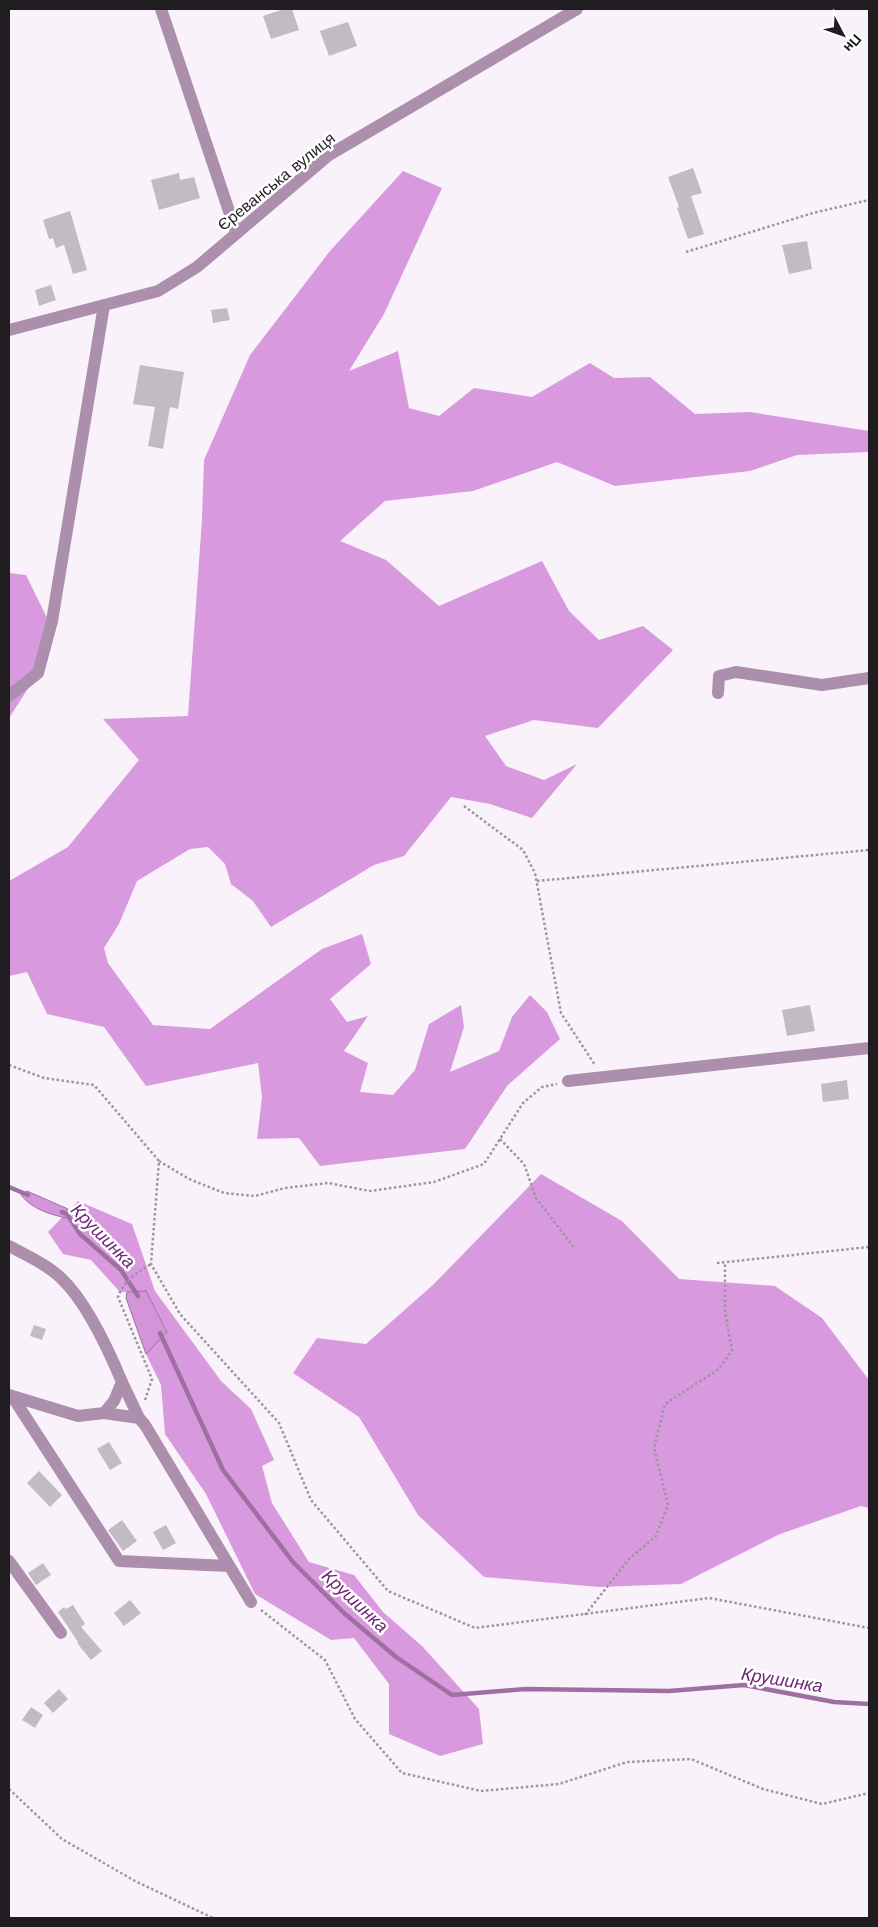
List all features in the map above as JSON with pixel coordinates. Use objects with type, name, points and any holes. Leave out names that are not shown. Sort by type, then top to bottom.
[{"type":"street","points":[[161,9],[236,232]]},
{"type":"street","name":"Єреванська вулиця","points":[[9,330],[158,291],[197,267],[329,155],[577,9]]},
{"type":"street","points":[[9,696],[38,673],[51,626],[104,305]]},
{"type":"street","points":[[718,693],[719,676],[736,672],[822,685],[869,678]]},
{"type":"street","points":[[568,1082],[869,1048]]},
{"type":"street","points":[[9,1246],[62,1278],[107,1346],[138,1418],[250,1602]]},
{"type":"street","points":[[104,1413],[114,1401],[122,1382]]},
{"type":"street","points":[[10,1396],[78,1416],[104,1413],[138,1418]]},
{"type":"street","points":[[10,1396],[119,1561],[229,1566]]},
{"type":"street","points":[[9,1562],[61,1633]]},
{"type":"path","points":[[686,252],[813,213],[869,200]]},
{"type":"path","points":[[464,806],[523,850],[536,873],[561,1013],[590,1057],[601,1078]]},
{"type":"path","points":[[537,882],[869,850]]},
{"type":"path","points":[[9,1065],[44,1078],[94,1085],[159,1161],[189,1179],[224,1193],[254,1196],[285,1188],[328,1183],[370,1191],[434,1182],[484,1164],[523,1103],[542,1087],[568,1082]]},
{"type":"path","points":[[500,1140],[524,1164],[536,1198],[575,1249]]},
{"type":"path","points":[[159,1161],[151,1264],[180,1314],[279,1422],[311,1500],[388,1591],[475,1628],[709,1598],[869,1628]]},
{"type":"path","points":[[718,1263],[869,1247]]},
{"type":"path","points":[[585,1615],[628,1559],[656,1536],[668,1505],[654,1448],[665,1404],[719,1369],[732,1350],[725,1312],[725,1262]]},
{"type":"path","points":[[138,1418],[152,1378],[118,1297],[122,1286],[132,1276],[151,1264]]},
{"type":"path","points":[[250,1602],[325,1660],[356,1719],[402,1773],[481,1791],[559,1784],[627,1762],[691,1759],[763,1789],[822,1804],[869,1793]]},
{"type":"path","points":[[9,1789],[62,1838],[135,1881],[213,1918]]},
{"type":"shaded area","points":[[403,171],[442,188],[384,314],[349,371],[398,351],[409,408],[439,416],[474,388],[532,397],[590,363],[614,378],[650,377],[695,414],[750,412],[869,431],[869,452],[797,455],[750,471],[615,486],[557,462],[473,491],[385,501],[340,541],[386,560],[439,606],[542,561],[569,611],[599,640],[643,626],[673,650],[598,728],[534,720],[485,736],[506,766],[544,780],[577,764],[532,818],[490,804],[451,797],[404,856],[374,865],[271,927],[253,901],[231,884],[225,864],[208,847],[190,849],[137,881],[119,924],[104,948],[108,963],[153,1025],[210,1029],[322,949],[362,934],[371,964],[330,999],[347,1022],[368,1016],[344,1051],[368,1063],[360,1092],[393,1095],[415,1070],[429,1024],[461,1005],[464,1027],[450,1072],[499,1051],[512,1017],[530,995],[547,1012],[560,1039],[507,1086],[465,1149],[320,1166],[299,1138],[257,1139],[262,1097],[258,1063],[146,1086],[104,1027],[47,1014],[27,972],[9,976],[9,881],[68,847],[139,760],[103,719],[188,716],[202,519],[204,460],[250,355],[330,251]]},
{"type":"shaded area","points":[[9,573],[26,575],[51,626],[38,673],[9,718]]},
{"type":"shaded area","points":[[541,1174],[622,1221],[679,1279],[775,1286],[822,1318],[869,1380],[869,1508],[861,1506],[780,1534],[681,1584],[599,1587],[484,1577],[418,1515],[359,1417],[293,1373],[317,1338],[366,1344],[434,1284]]},
{"type":"shaded area","points":[[27,1191],[68,1209],[66,1218],[47,1213],[30,1204],[21,1195]]},
{"type":"shaded area","points":[[78,1201],[132,1224],[155,1291],[221,1381],[251,1409],[274,1460],[262,1466],[272,1503],[309,1562],[354,1575],[383,1612],[422,1646],[479,1709],[483,1744],[440,1756],[389,1734],[389,1684],[354,1638],[331,1640],[255,1594],[206,1494],[165,1434],[161,1385],[146,1354],[167,1331],[146,1291],[120,1292],[91,1260],[63,1254],[48,1232]]},
{"type":"shaded area","points":[[146,1291],[167,1332],[146,1354],[126,1298],[127,1292]]},
{"type":"building","points":[[284,9],[292,9],[299,30],[271,39],[263,16]]},
{"type":"building","points":[[348,22],[357,46],[329,56],[320,31]]},
{"type":"building","points":[[693,168],[702,193],[691,196],[704,234],[688,239],[668,177]]},
{"type":"building","points":[[179,173],[180,180],[194,177],[200,198],[159,210],[151,180]]},
{"type":"building","points":[[70,211],[87,270],[73,274],[64,245],[56,248],[53,238],[49,239],[43,220]]},
{"type":"building","points":[[807,241],[812,269],[789,274],[782,245]]},
{"type":"building","points":[[51,285],[56,300],[39,306],[35,290]]},
{"type":"building","points":[[227,308],[230,320],[213,323],[211,310]]},
{"type":"building","points":[[140,365],[184,372],[178,409],[170,407],[163,449],[148,446],[155,407],[133,404]]},
{"type":"building","points":[[810,1005],[815,1031],[787,1036],[782,1010]]},
{"type":"building","points":[[847,1080],[849,1099],[823,1102],[821,1084]]},
{"type":"building","points":[[34,1325],[46,1329],[42,1340],[30,1336]]},
{"type":"building","points":[[109,1442],[122,1463],[110,1470],[97,1449]]},
{"type":"building","points":[[39,1471],[62,1495],[50,1507],[27,1483]]},
{"type":"building","points":[[122,1520],[137,1541],[123,1551],[108,1530]]},
{"type":"building","points":[[166,1525],[176,1543],[163,1550],[153,1532]]},
{"type":"building","points":[[43,1563],[51,1575],[36,1585],[28,1573]]},
{"type":"building","points":[[130,1600],[141,1613],[124,1626],[114,1613]]},
{"type":"building","points":[[73,1605],[85,1624],[81,1627],[102,1651],[91,1660],[77,1643],[58,1612],[64,1607],[66,1609]]},
{"type":"building","points":[[59,1689],[68,1699],[53,1713],[44,1703]]},
{"type":"building","points":[[31,1707],[43,1715],[35,1728],[22,1720]]},
{"type":"waterway","name":"Крушинка","points":[[9,1187],[28,1195]]},
{"type":"waterway","name":"Крушинка","points":[[62,1212],[67,1214],[80,1234],[121,1270],[138,1296]]},
{"type":"waterway","name":"Крушинка","points":[[160,1333],[223,1470],[293,1562],[344,1613],[396,1657],[452,1695],[525,1689],[669,1691],[744,1685],[834,1702],[869,1704]]}]
